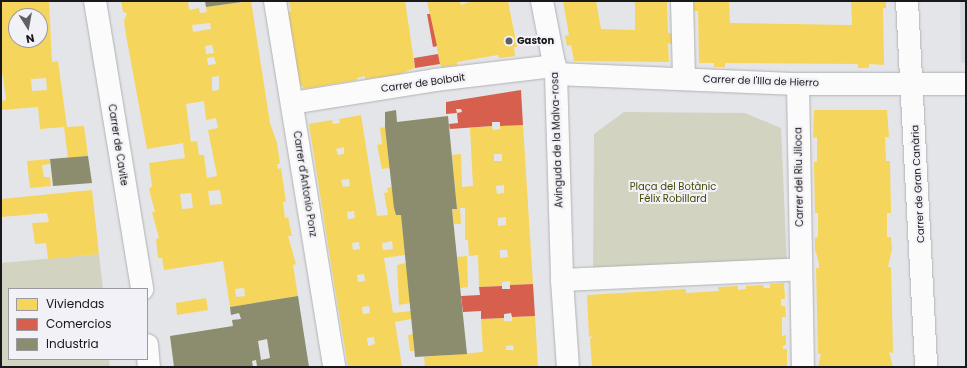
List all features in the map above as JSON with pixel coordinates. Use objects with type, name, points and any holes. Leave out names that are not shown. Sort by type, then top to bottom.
[{"type":"street","name":"Carrer de Cavite","points":[[95,1],[142,288]]},
{"type":"street","name":"Carrer d'Antonio Ponz","points":[[275,1],[334,367]]},
{"type":"street","name":"Avinguda de la Malva-rosa","points":[[542,1],[555,70],[562,280],[568,367]]},
{"type":"street","points":[[682,1],[684,78]]},
{"type":"street","name":"Carrer de Gran Canària","points":[[907,1],[909,59],[913,84],[926,367]]},
{"type":"street","name":"Carrer de Bolbait","points":[[292,103],[435,80],[555,70]]},
{"type":"street","name":"Carrer de l'Illa de Hierro","points":[[555,70],[798,84],[966,84]]},
{"type":"street","name":"Carrer del Riu Jiloca","points":[[798,84],[803,367]]},
{"type":"street","points":[[562,280],[801,269]]},
{"type":"street","points":[[148,356],[149,367]]},
{"type":"shaded area","points":[[960,1],[966,1],[966,63],[961,63]]},
{"type":"green space","name":"Plaça del Botànic Félix Robillard","points":[[624,112],[745,113],[781,128],[787,266],[593,275],[594,134]]},
{"type":"green space","points":[[99,254],[103,288],[8,288],[8,360],[109,360],[110,367],[1,367],[1,263]]},
{"type":"building: Viviendas","points":[[1,1],[49,1],[52,62],[58,61],[67,127],[84,126],[88,156],[68,158],[64,127],[40,129],[38,107],[1,110],[1,101],[6,100],[3,76],[1,76]],"holes":[[[46,78],[47,90],[32,91],[31,79]]]},
{"type":"building: Viviendas","points":[[121,1],[188,1],[189,10],[199,8],[200,13],[207,12],[206,7],[251,1],[270,123],[277,143],[280,164],[277,164],[278,169],[281,168],[286,202],[283,202],[285,218],[288,217],[292,236],[288,236],[296,264],[293,265],[298,296],[230,307],[223,261],[164,270],[162,258],[158,258],[156,239],[159,238],[152,212],[155,212],[149,189],[152,186],[149,163],[185,158],[183,143],[147,149],[126,35],[124,21],[127,13],[123,12]],"holes":[[[210,23],[211,29],[193,32],[192,25]],[[212,45],[214,53],[206,54],[205,46]],[[214,57],[216,64],[208,65],[207,58]],[[219,76],[219,90],[212,91],[212,77]],[[204,101],[206,120],[216,118],[218,128],[208,130],[217,176],[207,178],[204,155],[199,155],[197,141],[191,142],[186,104]],[[220,190],[222,204],[210,205],[208,191]],[[191,193],[193,208],[182,209],[180,194]],[[244,288],[245,296],[236,297],[235,289]]]},
{"type":"building: Viviendas","points":[[289,1],[405,1],[415,68],[397,75],[365,79],[365,76],[357,78],[357,80],[303,89],[303,86],[300,87],[288,12],[291,11]]},
{"type":"building: Viviendas","points":[[427,1],[460,1],[461,5],[472,1],[508,1],[517,47],[514,47],[515,56],[499,58],[498,55],[457,62],[457,65],[441,67]]},
{"type":"building: Viviendas","points":[[563,1],[596,1],[601,29],[635,30],[635,3],[632,1],[667,1],[668,33],[672,33],[672,44],[668,43],[669,62],[574,61],[571,45],[567,46],[565,36],[569,35]]},
{"type":"building: Viviendas","points":[[698,1],[729,1],[730,23],[852,25],[851,1],[886,1],[886,8],[883,8],[884,65],[869,64],[869,68],[858,68],[858,64],[725,63],[725,67],[714,67],[714,63],[699,63],[698,11],[694,11],[694,3]]},
{"type":"building: Viviendas","points":[[814,110],[887,110],[889,137],[885,137],[886,161],[890,161],[891,213],[887,213],[887,237],[891,237],[892,249],[888,267],[891,267],[893,353],[889,352],[893,367],[818,367],[821,354],[818,354],[816,268],[819,268],[819,264],[815,249],[815,238],[818,237],[818,213],[815,213],[814,162],[817,162],[817,137],[813,138]]},
{"type":"building: Viviendas","points":[[361,115],[377,216],[388,215],[384,193],[388,192],[387,188],[392,187],[396,215],[401,215],[405,255],[384,258],[393,313],[411,311],[411,319],[395,322],[402,367],[348,367],[309,124],[332,120],[333,124],[340,123],[339,119]],"holes":[[[344,147],[344,154],[338,155],[336,149]],[[349,179],[350,186],[343,187],[341,180]],[[354,211],[355,218],[348,219],[347,212]],[[392,241],[393,249],[383,250],[382,243]],[[359,242],[360,249],[353,250],[352,243]],[[364,274],[365,281],[358,282],[357,275]],[[369,306],[370,313],[363,314],[362,307]],[[374,337],[375,344],[368,346],[367,338]]]},
{"type":"building: Viviendas","points":[[523,125],[533,284],[510,285],[510,281],[502,282],[502,286],[479,287],[478,255],[469,256],[468,240],[465,240],[465,208],[460,208],[461,224],[454,224],[452,209],[457,209],[452,155],[461,154],[462,187],[473,186],[470,128],[492,126],[493,130],[500,129],[500,126]],"holes":[[[494,154],[502,154],[502,161],[494,161]],[[504,185],[504,193],[497,194],[496,186]],[[506,217],[506,225],[498,226],[498,218]],[[500,250],[507,250],[508,257],[500,258]]]},
{"type":"building: Viviendas","points":[[385,127],[390,168],[382,169],[377,145],[382,144],[380,128]]},
{"type":"building: Viviendas","points":[[50,159],[50,164],[42,165],[44,177],[50,177],[51,186],[30,188],[27,161]]},
{"type":"building: Viviendas","points":[[92,190],[99,254],[48,259],[46,243],[35,244],[32,223],[49,222],[47,213],[1,217],[1,199]]},
{"type":"building: Viviendas","points":[[467,256],[468,287],[460,288],[457,257]]},
{"type":"building: Viviendas","points":[[406,263],[410,303],[399,305],[397,265]]},
{"type":"building: Viviendas","points":[[784,283],[785,299],[781,299],[781,306],[785,306],[786,317],[782,317],[782,336],[786,335],[786,345],[783,346],[783,349],[787,349],[787,367],[592,367],[590,339],[593,336],[589,337],[587,295],[686,289],[686,293],[719,291],[718,287],[738,286],[738,290],[746,289],[746,286],[763,285],[764,288],[770,288],[770,284]]},
{"type":"building: Viviendas","points":[[206,298],[208,310],[177,315],[176,303]]},
{"type":"building: Viviendas","points":[[535,316],[538,367],[419,367],[425,365],[424,357],[483,352],[481,319],[504,318],[504,321],[512,321],[512,317]],"holes":[[[513,345],[514,350],[506,350],[506,346]]]},
{"type":"building: Viviendas","points":[[413,334],[414,351],[410,351],[408,335]]},
{"type":"building: Comercios","points":[[427,14],[430,14],[437,46],[433,47]]},
{"type":"building: Comercios","points":[[438,54],[440,64],[415,68],[414,58]]},
{"type":"building: Comercios","points":[[521,90],[523,125],[500,126],[500,122],[492,122],[492,126],[450,129],[449,124],[458,123],[457,113],[446,114],[446,102]],"holes":[[[456,109],[461,109],[462,112],[457,113]]]},
{"type":"building: Comercios","points":[[533,284],[535,316],[512,317],[511,313],[504,314],[504,318],[481,319],[481,311],[463,312],[461,296],[480,295],[479,287],[502,286],[502,289],[510,289],[510,285]]},
{"type":"building: Industria","points":[[205,1],[242,1],[242,2],[206,7]]},
{"type":"building: Industria","points":[[396,110],[397,122],[448,116],[457,209],[452,209],[467,354],[415,357],[401,215],[396,215],[394,208],[385,127],[385,112]]},
{"type":"building: Industria","points":[[88,156],[92,183],[53,186],[50,159]]},
{"type":"building: Industria","points":[[298,296],[309,367],[264,367],[257,366],[256,360],[252,361],[253,367],[174,367],[170,336],[233,326],[232,320],[241,319],[239,313],[231,315],[230,307]],"holes":[[[267,339],[270,358],[261,360],[258,341]]]},
{"type":"place","name":"Gaston","points":[[509,41]]}]
